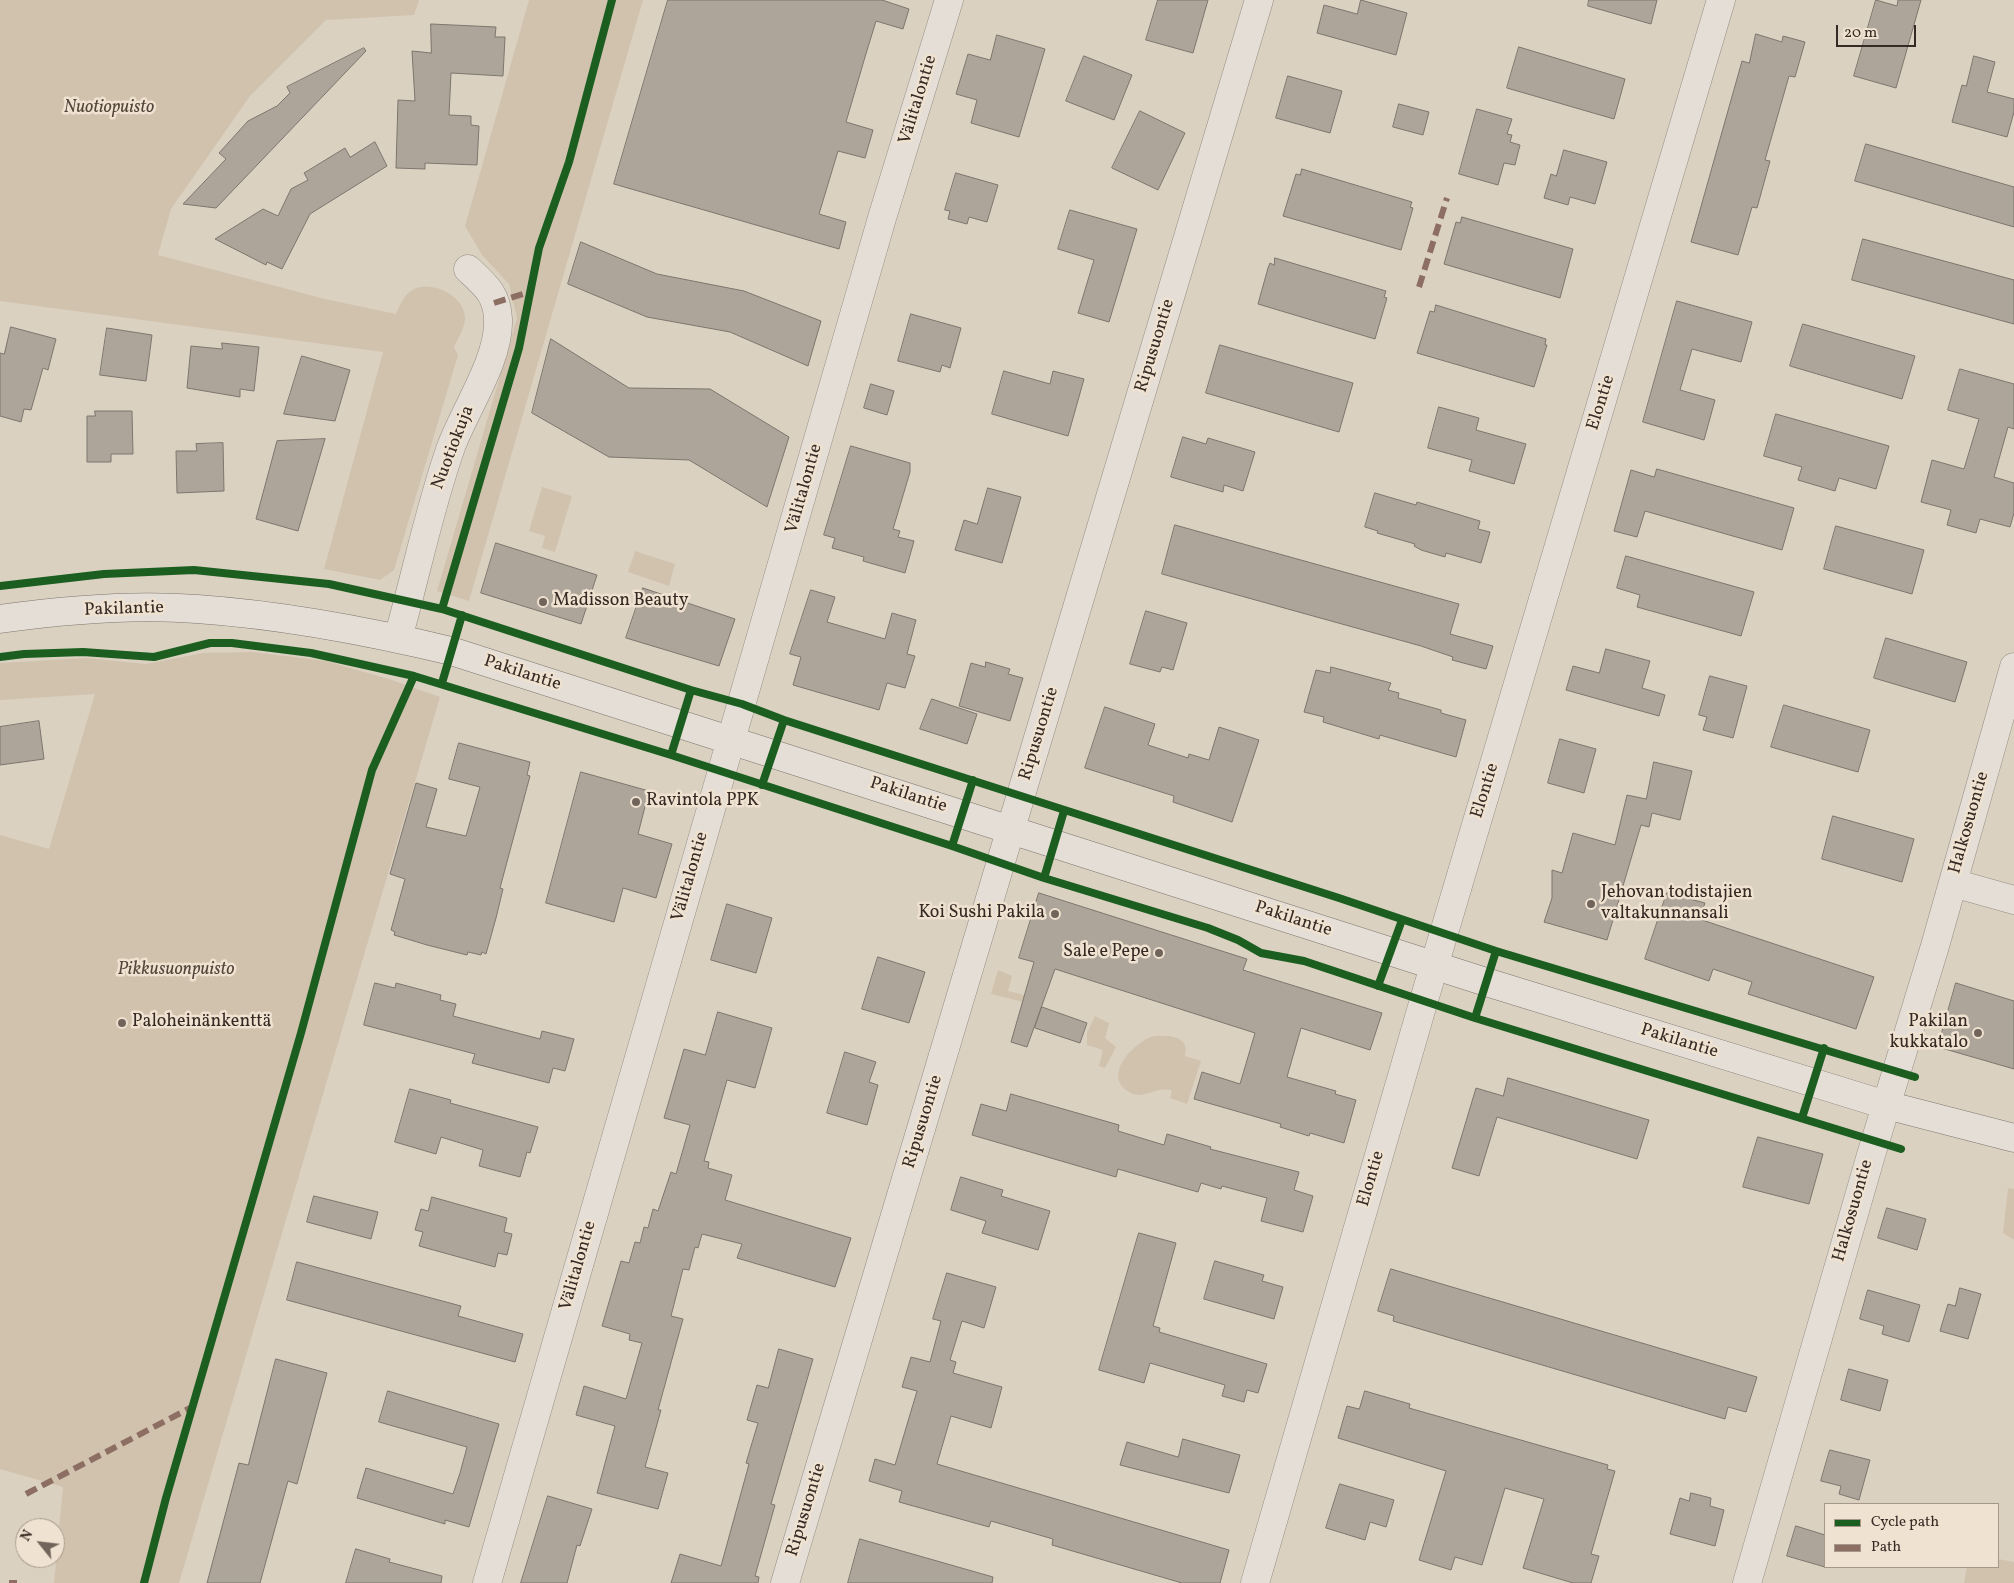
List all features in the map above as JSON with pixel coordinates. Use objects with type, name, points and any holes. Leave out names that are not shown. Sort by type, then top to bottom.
[{"type":"street","name":"Välitalontie","points":[[487,1583],[885,210],[949,0]]},
{"type":"street","name":"Ripusuontie","points":[[785,1583],[1259,0]]},
{"type":"street","name":"Elontie","points":[[1255,1583],[1434,965],[1721,0]]},
{"type":"street","name":"Nuotiokuja","points":[[398,638],[451,446],[486,371],[496,342],[498,319],[491,291],[468,269]]},
{"type":"street","name":"Pakilantie","points":[[0,619],[104,609],[196,609],[319,624],[398,638],[451,651],[732,739],[1434,965],[1886,1105],[2010,1135]]},
{"type":"street","name":"Halkosuontie","points":[[1747,1583],[1886,1105],[1953,883],[2014,667]]},
{"type":"street","points":[[1953,883],[2014,900]]},
{"type":"green space","name":"Nuotiopuisto","points":[[0,0],[419,0],[414,15],[326,20],[250,96],[171,209],[158,255],[325,299],[396,314],[408,294],[414,289],[421,287],[438,288],[454,297],[460,303],[464,310],[465,322],[454,347],[458,355],[394,570],[380,580],[324,569],[383,352],[0,301]]},
{"type":"green space","points":[[529,0],[643,0],[469,601],[437,591],[517,318],[509,284],[482,255],[465,226]]},
{"type":"green space","points":[[542,487],[572,496],[555,552],[542,548],[545,536],[529,531]]},
{"type":"green space","points":[[635,551],[675,564],[669,586],[628,572]]},
{"type":"green space","name":"Pikkusuonpuisto","points":[[253,652],[326,661],[389,679],[440,697],[179,1583],[54,1583],[55,1568],[65,1568],[65,1518],[60,1518],[63,1487],[0,1469],[0,835],[49,849],[95,694],[0,700],[0,663],[86,658],[146,664],[203,653]]},
{"type":"green space","points":[[998,970],[1012,976],[1008,991],[1044,1000],[1043,1004],[1024,999],[1023,1002],[991,994]]},
{"type":"green space","points":[[1095,1016],[1109,1023],[1105,1038],[1116,1047],[1105,1068],[1099,1066],[1103,1050],[1087,1045],[1087,1033]]},
{"type":"green space","points":[[1170,1036],[1183,1042],[1186,1048],[1185,1056],[1201,1061],[1187,1104],[1170,1098],[1172,1091],[1167,1090],[1136,1095],[1122,1087],[1119,1079],[1122,1062],[1135,1047],[1151,1037]]},
{"type":"green space","points":[[2008,1188],[2014,1189],[2014,1240],[2003,1233]]},
{"type":"green space","points":[[1999,1559],[2014,1562],[2014,1583],[1964,1583],[1967,1568],[1999,1568]]},
{"type":"building","points":[[668,0],[882,0],[909,9],[903,29],[876,21],[846,122],[873,130],[865,158],[838,151],[819,214],[846,222],[839,249],[614,184]]},
{"type":"building","points":[[1158,0],[1208,0],[1193,53],[1146,40]]},
{"type":"building","points":[[1361,0],[1407,13],[1396,55],[1317,33],[1324,5],[1357,14]]},
{"type":"building","points":[[1589,0],[1657,0],[1651,24],[1588,6]]},
{"type":"building","points":[[1876,0],[1897,6],[1898,0],[1921,0],[1896,88],[1854,76]]},
{"type":"building","points":[[431,24],[496,27],[495,37],[505,37],[503,76],[451,73],[449,115],[471,116],[471,125],[479,126],[477,165],[425,163],[425,169],[396,168],[398,100],[415,101],[412,51],[431,53]]},
{"type":"building","points":[[1756,34],[1782,42],[1783,36],[1805,42],[1795,77],[1789,76],[1765,160],[1770,161],[1757,208],[1752,207],[1738,255],[1691,242],[1742,61],[1749,63]]},
{"type":"building","points":[[997,35],[1045,49],[1019,137],[971,123],[977,100],[956,94],[968,54],[990,60]]},
{"type":"building","points":[[1519,47],[1625,79],[1614,119],[1507,88]]},
{"type":"building","points":[[364,48],[366,51],[216,208],[183,204],[226,159],[219,153],[248,121],[277,106],[290,93],[287,87]]},
{"type":"building","points":[[1084,56],[1132,75],[1114,120],[1066,101]]},
{"type":"building","points":[[1974,56],[1995,62],[1987,92],[2014,99],[2014,112],[2007,137],[1952,122],[1962,85],[1966,86]]},
{"type":"building","points":[[1288,76],[1342,91],[1330,133],[1276,118]]},
{"type":"building","points":[[1399,104],[1429,112],[1423,135],[1393,127]]},
{"type":"building","points":[[1477,109],[1512,119],[1507,134],[1512,135],[1510,142],[1520,145],[1515,165],[1504,163],[1498,185],[1459,174]]},
{"type":"building","points":[[1140,111],[1185,133],[1158,190],[1112,168]]},
{"type":"building","points":[[375,142],[387,166],[310,214],[282,269],[267,262],[266,265],[215,239],[263,209],[278,216],[291,189],[308,180],[304,173],[345,148],[350,157]]},
{"type":"building","points":[[1866,144],[2014,187],[2014,227],[1855,181]]},
{"type":"building","points":[[1564,150],[1607,162],[1595,204],[1570,197],[1568,205],[1544,198],[1551,174],[1556,176]]},
{"type":"building","points":[[1302,169],[1412,202],[1410,207],[1413,208],[1401,250],[1283,216],[1296,174],[1300,175]]},
{"type":"building","points":[[956,173],[998,185],[987,222],[969,217],[967,224],[948,219],[950,211],[945,210]]},
{"type":"building","points":[[1070,210],[1137,229],[1109,322],[1078,313],[1094,260],[1058,249]]},
{"type":"building","points":[[1462,217],[1573,249],[1560,298],[1444,264],[1456,222],[1460,223]]},
{"type":"building","points":[[1863,239],[2014,280],[2014,324],[1852,280]]},
{"type":"building","points":[[581,242],[657,274],[744,291],[821,321],[808,366],[730,332],[647,317],[568,284]]},
{"type":"building","points":[[1275,258],[1386,291],[1384,297],[1387,298],[1375,339],[1258,304],[1268,268],[1270,263],[1274,265]]},
{"type":"building","points":[[1677,301],[1752,322],[1741,362],[1692,349],[1680,390],[1715,400],[1704,440],[1643,422]]},
{"type":"building","points":[[1436,305],[1546,339],[1545,345],[1547,345],[1534,387],[1417,353],[1430,311],[1434,312]]},
{"type":"building","points":[[911,314],[961,328],[950,368],[942,365],[940,372],[898,361]]},
{"type":"building","points":[[1803,324],[1915,356],[1902,399],[1790,366]]},
{"type":"building","points":[[11,327],[56,339],[48,370],[43,368],[31,410],[24,409],[21,422],[0,416],[0,353],[4,354]]},
{"type":"building","points":[[107,328],[152,335],[146,381],[100,375]]},
{"type":"building","points":[[551,339],[629,388],[710,389],[789,437],[767,507],[689,460],[609,457],[532,413]]},
{"type":"building","points":[[222,343],[259,347],[254,391],[240,389],[240,397],[187,388],[191,346],[222,349]]},
{"type":"building","points":[[1220,345],[1353,383],[1339,432],[1206,393]]},
{"type":"building","points":[[302,356],[350,370],[335,421],[284,414]]},
{"type":"building","points":[[1960,369],[2014,384],[2014,429],[2008,427],[1994,477],[2014,483],[2014,513],[2010,527],[1980,519],[1976,533],[1947,525],[1951,510],[1921,502],[1932,460],[1964,469],[1979,419],[1948,410]]},
{"type":"building","points":[[1004,371],[1050,384],[1053,371],[1084,379],[1068,436],[992,414]]},
{"type":"building","points":[[871,384],[894,391],[887,415],[864,408]]},
{"type":"building","points":[[1439,407],[1479,418],[1476,430],[1526,444],[1514,484],[1469,471],[1472,460],[1428,448]]},
{"type":"building","points":[[95,411],[132,411],[133,454],[111,454],[111,462],[87,462],[87,416],[95,416]]},
{"type":"building","points":[[1776,414],[1889,446],[1876,489],[1839,478],[1835,491],[1798,480],[1802,467],[1764,456]]},
{"type":"building","points":[[1183,437],[1206,444],[1208,438],[1255,452],[1243,491],[1224,485],[1223,492],[1171,477]]},
{"type":"building","points":[[325,439],[298,531],[256,519],[277,441]]},
{"type":"building","points":[[223,443],[224,491],[177,493],[176,451],[197,451],[196,444]]},
{"type":"building","points":[[851,446],[910,463],[910,472],[893,529],[900,531],[898,537],[914,541],[905,573],[863,561],[864,557],[832,548],[835,538],[824,535]]},
{"type":"building","points":[[1657,469],[1794,508],[1782,550],[1645,511],[1637,537],[1614,531],[1631,470],[1654,477]]},
{"type":"building","points":[[988,488],[1021,497],[1002,563],[955,550],[964,520],[977,524]]},
{"type":"building","points":[[1375,493],[1416,505],[1417,502],[1480,521],[1478,529],[1490,532],[1481,563],[1446,553],[1445,557],[1421,550],[1414,546],[1415,544],[1377,533],[1378,531],[1365,527]]},
{"type":"building","points":[[1175,525],[1459,604],[1450,634],[1493,646],[1486,669],[1452,660],[1453,657],[1421,646],[1162,574]]},
{"type":"building","points":[[1836,526],[1924,550],[1912,594],[1824,569]]},
{"type":"building","points":[[496,543],[597,575],[581,624],[481,593]]},
{"type":"building","points":[[1626,556],[1754,592],[1741,636],[1637,607],[1640,595],[1617,588]]},
{"type":"building","points":[[643,588],[735,619],[719,666],[626,638]]},
{"type":"building","points":[[811,590],[835,597],[827,622],[885,639],[892,613],[916,620],[907,654],[915,656],[905,688],[887,683],[879,710],[793,685],[801,657],[790,654]]},
{"type":"building","points":[[1146,611],[1187,623],[1173,670],[1162,667],[1160,672],[1130,664]]},
{"type":"building","points":[[1886,638],[1967,662],[1955,702],[1874,678]]},
{"type":"building","points":[[1606,649],[1650,661],[1642,688],[1665,695],[1659,716],[1566,690],[1573,666],[1599,673]]},
{"type":"building","points":[[986,662],[1010,669],[1008,674],[1023,678],[1010,721],[959,706],[971,663],[985,667]]},
{"type":"building","points":[[1331,667],[1391,683],[1388,690],[1399,693],[1398,698],[1441,710],[1441,713],[1466,720],[1456,757],[1380,735],[1379,739],[1323,722],[1324,717],[1304,712],[1316,670],[1330,673]]},
{"type":"building","points":[[1710,676],[1747,686],[1733,738],[1703,730],[1707,717],[1699,715]]},
{"type":"building","points":[[932,699],[977,714],[967,744],[920,729]]},
{"type":"building","points":[[1784,705],[1870,730],[1858,772],[1771,747]]},
{"type":"building","points":[[1105,707],[1155,724],[1148,745],[1188,758],[1189,754],[1209,760],[1219,727],[1259,740],[1232,822],[1173,802],[1174,796],[1085,768]]},
{"type":"building","points":[[39,721],[44,759],[0,765],[0,727]]},
{"type":"building","points":[[1560,739],[1596,749],[1584,793],[1548,783]]},
{"type":"building","points":[[459,743],[530,762],[527,775],[530,776],[500,888],[503,889],[496,918],[486,954],[482,952],[481,955],[468,952],[467,955],[427,945],[394,935],[395,932],[391,930],[405,879],[390,874],[416,783],[437,789],[426,827],[466,836],[480,787],[449,779]]},
{"type":"building","points":[[1654,762],[1692,771],[1680,820],[1652,813],[1649,827],[1641,825],[1607,940],[1544,922],[1552,898],[1552,870],[1562,873],[1573,833],[1615,845],[1627,795],[1646,799]]},
{"type":"building","points":[[581,772],[649,791],[638,834],[672,844],[656,898],[623,888],[614,922],[546,903]]},
{"type":"building","points":[[1833,816],[1914,839],[1902,882],[1822,859]]},
{"type":"building","points":[[1039,893],[1247,959],[1243,970],[1382,1013],[1370,1050],[1301,1028],[1287,1077],[1336,1091],[1335,1094],[1356,1100],[1344,1143],[1310,1133],[1309,1136],[1280,1127],[1281,1124],[1194,1099],[1202,1072],[1240,1084],[1255,1033],[1055,969],[1027,1047],[1011,1042],[1034,962],[1019,958]]},
{"type":"building","points":[[1667,893],[1705,903],[1699,919],[1874,977],[1856,1029],[1748,994],[1752,982],[1713,969],[1709,981],[1645,959]]},
{"type":"building","points":[[727,904],[772,918],[756,973],[711,960]]},
{"type":"building","points":[[878,957],[925,972],[909,1023],[862,1009]]},
{"type":"building","points":[[375,983],[395,988],[396,983],[441,995],[440,1000],[456,1004],[453,1016],[540,1039],[542,1031],[574,1039],[565,1071],[553,1068],[549,1083],[472,1063],[475,1054],[364,1025]]},
{"type":"building","name":"Pakilan kukkatalo","points":[[1956,983],[2014,1001],[2014,1069],[1938,1047]]},
{"type":"building","points":[[1042,1007],[1087,1023],[1080,1043],[1035,1028]]},
{"type":"building","points":[[718,1012],[772,1028],[755,1088],[727,1080],[704,1161],[709,1162],[708,1168],[732,1175],[725,1200],[851,1238],[835,1287],[737,1258],[742,1244],[702,1234],[698,1248],[695,1247],[689,1270],[683,1269],[671,1316],[683,1319],[658,1410],[661,1410],[645,1467],[668,1473],[658,1509],[597,1493],[615,1426],[576,1415],[584,1386],[626,1399],[642,1343],[629,1340],[630,1334],[602,1326],[621,1261],[629,1263],[635,1242],[640,1243],[644,1227],[648,1228],[653,1209],[658,1211],[671,1172],[676,1174],[690,1125],[664,1118],[684,1049],[705,1055]]},
{"type":"building","points":[[845,1052],[876,1062],[869,1082],[878,1085],[867,1125],[827,1113]]},
{"type":"building","points":[[1508,1078],[1649,1120],[1637,1159],[1497,1117],[1479,1176],[1452,1168],[1476,1088],[1503,1096]]},
{"type":"building","points":[[410,1089],[451,1100],[450,1103],[538,1127],[530,1153],[527,1152],[520,1177],[479,1166],[483,1150],[441,1137],[436,1154],[395,1142]]},
{"type":"building","points":[[1011,1094],[1119,1125],[1118,1131],[1164,1145],[1167,1134],[1211,1147],[1210,1149],[1299,1172],[1294,1190],[1313,1196],[1303,1232],[1261,1221],[1267,1198],[1222,1186],[1221,1189],[1201,1183],[1198,1192],[1118,1169],[1116,1177],[972,1135],[981,1104],[1006,1111]]},
{"type":"building","points":[[1758,1137],[1823,1154],[1809,1204],[1743,1187]]},
{"type":"building","points":[[961,1177],[1003,1190],[1001,1196],[1050,1211],[1038,1250],[982,1233],[986,1221],[951,1210]]},
{"type":"building","points":[[314,1196],[378,1212],[371,1239],[307,1222]]},
{"type":"building","points":[[432,1197],[507,1218],[504,1232],[512,1234],[507,1255],[498,1253],[495,1267],[419,1246],[423,1232],[415,1230],[421,1209],[428,1211]]},
{"type":"building","points":[[1887,1208],[1926,1219],[1917,1250],[1878,1238]]},
{"type":"building","points":[[1139,1233],[1176,1243],[1153,1326],[1160,1328],[1159,1332],[1267,1364],[1258,1393],[1247,1390],[1244,1402],[1222,1396],[1225,1385],[1150,1363],[1144,1383],[1099,1370]]},
{"type":"building","points":[[1215,1261],[1264,1275],[1262,1281],[1283,1287],[1274,1319],[1204,1299]]},
{"type":"building","points":[[297,1262],[461,1306],[458,1316],[523,1334],[515,1362],[287,1300]]},
{"type":"building","points":[[1391,1269],[1757,1377],[1746,1412],[1728,1407],[1725,1419],[1393,1321],[1394,1316],[1378,1311]]},
{"type":"building","points":[[947,1273],[996,1287],[984,1328],[962,1321],[950,1360],[956,1362],[953,1373],[1002,1387],[991,1428],[951,1416],[937,1464],[1229,1550],[1220,1583],[1182,1583],[1052,1545],[1053,1539],[991,1521],[989,1527],[899,1502],[902,1491],[869,1481],[875,1459],[895,1465],[917,1391],[902,1387],[911,1357],[930,1362],[941,1321],[933,1319]]},
{"type":"building","points":[[1960,1288],[1981,1294],[1968,1339],[1940,1331],[1948,1304],[1955,1306]]},
{"type":"building","points":[[1868,1290],[1920,1305],[1909,1342],[1882,1334],[1884,1326],[1860,1319]]},
{"type":"building","points":[[779,1349],[813,1359],[771,1504],[775,1505],[755,1576],[759,1577],[758,1583],[671,1583],[680,1554],[721,1566],[749,1464],[746,1463],[758,1423],[747,1420],[757,1385],[768,1388]]},
{"type":"building","points":[[276,1359],[327,1373],[297,1484],[288,1481],[260,1583],[207,1583],[239,1463],[248,1465]]},
{"type":"building","points":[[1849,1369],[1888,1380],[1880,1411],[1841,1400]]},
{"type":"building","points":[[388,1391],[499,1424],[469,1527],[445,1520],[445,1524],[357,1498],[366,1468],[453,1494],[460,1473],[467,1447],[379,1422]]},
{"type":"building","points":[[1365,1391],[1410,1404],[1409,1408],[1608,1465],[1607,1469],[1615,1471],[1591,1554],[1599,1556],[1591,1583],[1573,1583],[1523,1568],[1544,1499],[1505,1488],[1482,1565],[1455,1557],[1451,1570],[1419,1560],[1446,1471],[1338,1438],[1347,1406],[1359,1409]]},
{"type":"building","points":[[1183,1439],[1240,1455],[1229,1493],[1120,1465],[1127,1442],[1178,1457]]},
{"type":"building","points":[[1830,1450],[1870,1460],[1859,1500],[1839,1494],[1841,1486],[1821,1481]]},
{"type":"building","points":[[1340,1484],[1394,1500],[1386,1527],[1370,1522],[1365,1540],[1326,1528]]},
{"type":"building","points":[[1691,1493],[1711,1498],[1710,1506],[1724,1510],[1715,1546],[1670,1534],[1680,1498],[1689,1501]]},
{"type":"building","points":[[548,1496],[592,1509],[580,1546],[577,1545],[567,1583],[521,1583]]},
{"type":"building","points":[[1796,1526],[1824,1535],[1824,1567],[1787,1556]]},
{"type":"building","points":[[860,1539],[993,1577],[992,1583],[848,1583]]},
{"type":"building","points":[[356,1549],[390,1559],[389,1562],[442,1576],[441,1583],[346,1583]]},
{"type":"marked path","points":[[1419,287],[1447,198]]},
{"type":"marked path","points":[[494,303],[530,292]]},
{"type":"marked path","points":[[26,1494],[194,1406]]},
{"type":"marked path","points":[[9,1583],[17,1583]]},
{"type":"cycle path","points":[[442,609],[519,348],[539,248],[569,162],[612,0]]},
{"type":"cycle path","points":[[0,586],[104,574],[194,570],[329,584],[442,609],[691,690],[742,704],[784,720],[1339,898],[1496,951],[1915,1077]]},
{"type":"cycle path","points":[[442,683],[462,615]]},
{"type":"cycle path","points":[[0,657],[24,654],[83,652],[154,657],[210,643],[232,643],[311,653],[414,676],[671,755],[952,846],[1044,878],[1208,928],[1238,940],[1261,953],[1304,961],[1475,1018],[1901,1149]]},
{"type":"cycle path","points":[[144,1583],[166,1498],[301,1033],[372,770],[414,676]]},
{"type":"cycle path","points":[[671,755],[691,690]]},
{"type":"cycle path","points":[[762,785],[784,720]]},
{"type":"cycle path","points":[[952,846],[973,780]]},
{"type":"cycle path","points":[[1044,878],[1064,811]]},
{"type":"cycle path","points":[[1378,986],[1402,920]]},
{"type":"cycle path","points":[[1475,1018],[1496,951]]},
{"type":"cycle path","points":[[1802,1118],[1824,1048]]},
{"type":"place","name":"Madisson Beauty","points":[[543,602]]},
{"type":"place","name":"Ravintola PPK","points":[[636,802]]},
{"type":"place","name":"Jehovan todistajien valtakunnansali","points":[[1591,904]]},
{"type":"place","name":"Koi Sushi Pakila","points":[[1055,914]]},
{"type":"place","name":"Sale e Pepe","points":[[1159,953]]},
{"type":"place","name":"Paloheinänkenttä","points":[[122,1023]]},
{"type":"place","name":"Pakilan kukkatalo","points":[[1978,1033]]}]
